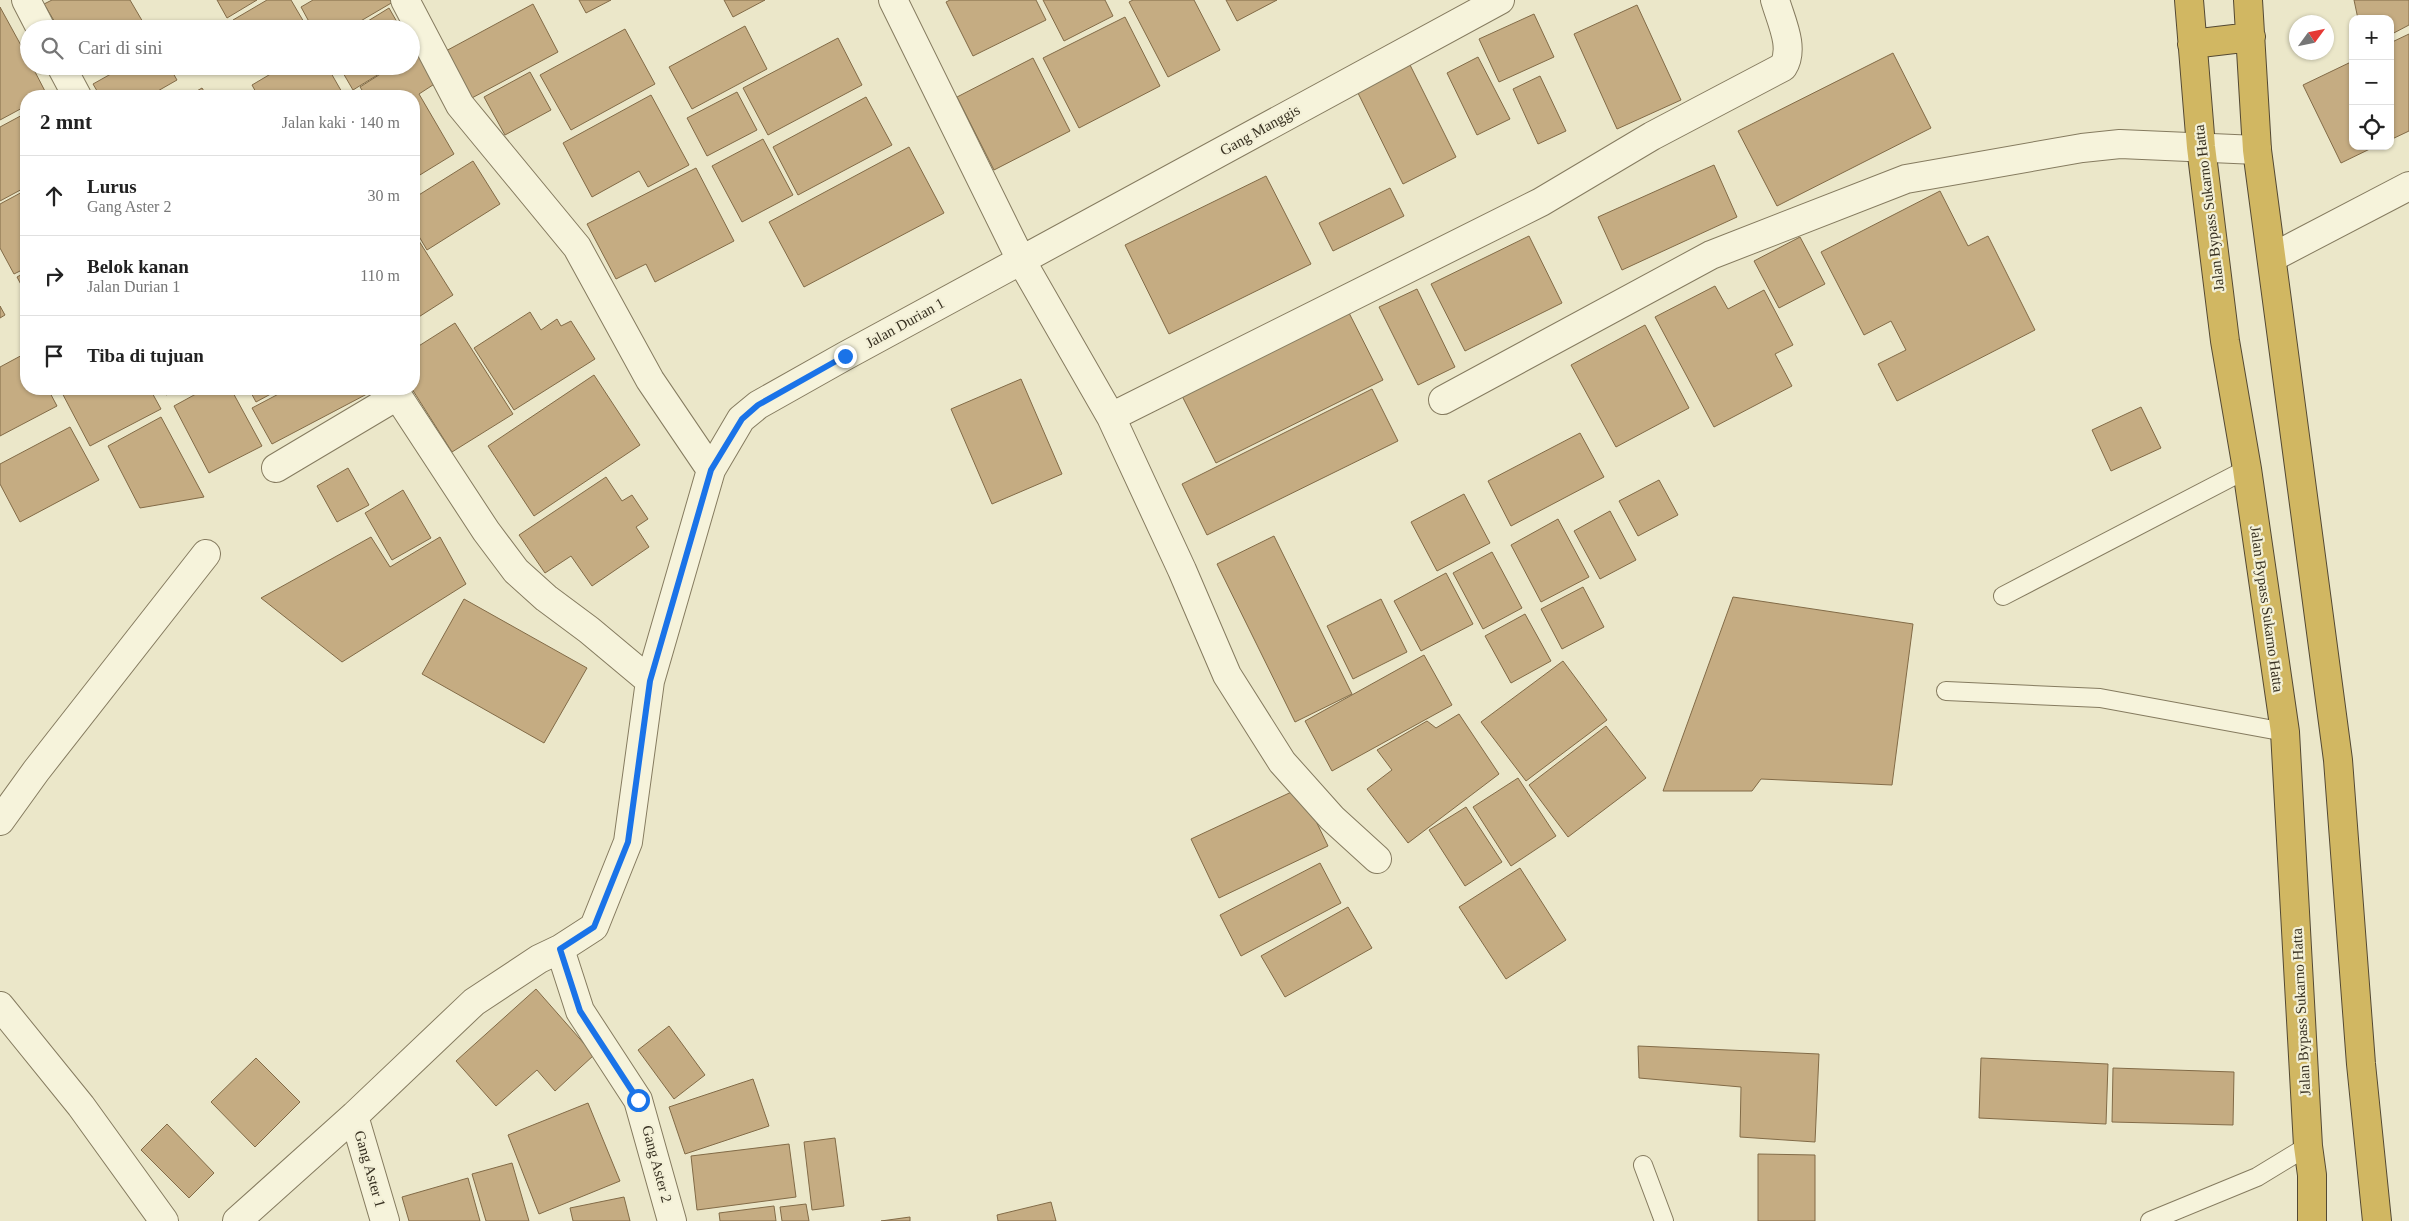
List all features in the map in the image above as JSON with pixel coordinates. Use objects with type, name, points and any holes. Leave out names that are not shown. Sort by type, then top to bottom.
[{"type":"highway","name":"Jalan Bypass Sukarno Hatta","points":[[2189,0],[2201,147],[2225,341],[2247,469],[2285,732],[2308,1146],[2312,1175],[2312,1221]]},
{"type":"highway","points":[[2248,0],[2257,150],[2273,257],[2338,760],[2361,1064],[2377,1221]]},
{"type":"highway","points":[[2192,44],[2251,37]]},
{"type":"street","points":[[26,0],[36,20]]},
{"type":"street","points":[[406,0],[416,20]]},
{"type":"street","points":[[893,0],[1021,260],[1111,417],[1182,570],[1227,675],[1253,719],[1282,762],[1332,818],[1377,860]]},
{"type":"street","points":[[1111,417],[1541,202],[1652,136],[1783,68],[1788,58],[1788,47],[1775,0]]},
{"type":"street","name":"Gang Manggis","points":[[1021,260],[1484,4]]},
{"type":"street","points":[[420,27],[460,105],[577,247],[650,380],[711,470]]},
{"type":"street","points":[[66,75],[74,90]]},
{"type":"street","points":[[1443,400],[1711,255],[1906,179],[2082,148],[2120,144],[2257,150]]},
{"type":"street","points":[[2273,257],[2409,186]]},
{"type":"street","name":"Jalan Durian 1","points":[[237,1221],[354,1116],[474,1002],[539,959],[560,949],[594,927],[628,842],[650,681],[711,470],[742,419],[758,405],[1021,260]]},
{"type":"street","points":[[276,468],[390,395]]},
{"type":"street","points":[[397,395],[486,531],[516,571],[546,598],[589,630],[650,681]]},
{"type":"street","points":[[0,821],[36,771],[206,554]]},
{"type":"street","name":"Gang Aster 2","points":[[560,949],[580,1011],[638,1100],[672,1221]]},
{"type":"street","points":[[0,1006],[81,1106],[164,1221]]},
{"type":"street","name":"Gang Aster 1","points":[[354,1116],[385,1221]]},
{"type":"lane","points":[[2003,596],[2247,469]]},
{"type":"lane","points":[[1946,691],[2100,698],[2285,732]]},
{"type":"lane","points":[[2150,1221],[2257,1177],[2308,1146]]},
{"type":"lane","points":[[1643,1165],[1664,1221]]},
{"type":"building","points":[[52,0],[130,0],[142,20],[54,20],[44,4]]},
{"type":"building","points":[[217,0],[257,0],[227,18]]},
{"type":"building","points":[[267,0],[291,0],[303,20],[233,20]]},
{"type":"building","points":[[313,0],[392,0],[393,2],[362,20],[308,20],[301,7]]},
{"type":"building","points":[[579,0],[611,0],[586,13]]},
{"type":"building","points":[[724,0],[765,0],[733,17]]},
{"type":"building","points":[[950,0],[1036,0],[1046,20],[973,56],[946,2]]},
{"type":"building","points":[[1043,0],[1105,0],[1113,16],[1064,41]]},
{"type":"building","points":[[1133,0],[1194,0],[1220,50],[1168,77],[1129,2]]},
{"type":"building","points":[[1226,0],[1277,0],[1237,21]]},
{"type":"building","points":[[2354,0],[2409,0],[2409,25],[2394,33],[2394,15],[2357,15]]},
{"type":"building","points":[[533,4],[558,52],[470,99],[444,52]]},
{"type":"building","points":[[1637,5],[1681,100],[1617,129],[1574,34]]},
{"type":"building","points":[[0,7],[20,44],[20,75],[37,75],[44,90],[20,90],[20,109],[0,120]]},
{"type":"building","points":[[389,8],[396,20],[370,20]]},
{"type":"building","points":[[1534,14],[1554,57],[1499,82],[1479,39]]},
{"type":"building","points":[[1125,17],[1160,86],[1079,128],[1043,58]]},
{"type":"building","points":[[745,26],[767,69],[692,109],[669,67]]},
{"type":"building","points":[[625,29],[655,84],[571,130],[540,75]]},
{"type":"building","points":[[2409,34],[2409,131],[2394,138],[2394,60],[2394,41]]},
{"type":"building","points":[[838,38],[862,85],[768,135],[743,88]]},
{"type":"building","points":[[420,50],[439,81],[420,93],[420,90],[362,90],[360,87],[379,75],[420,75]]},
{"type":"building","points":[[1893,53],[1931,128],[1777,206],[1738,131]]},
{"type":"building","points":[[1478,57],[1510,119],[1477,135],[1447,73]]},
{"type":"building","points":[[1033,58],[1070,131],[994,170],[957,97]]},
{"type":"building","points":[[1408,61],[1456,157],[1403,184],[1355,87]]},
{"type":"building","points":[[2349,63],[2349,150],[2368,150],[2341,163],[2303,85]]},
{"type":"building","points":[[530,72],[551,110],[505,135],[484,97]]},
{"type":"building","points":[[109,75],[174,75],[177,80],[160,90],[96,90],[93,84]]},
{"type":"building","points":[[269,75],[332,75],[341,90],[255,90],[252,85]]},
{"type":"building","points":[[344,75],[377,75],[353,90]]},
{"type":"building","points":[[1540,76],[1566,131],[1538,144],[1513,89]]},
{"type":"building","points":[[737,92],[757,130],[707,156],[687,118]]},
{"type":"building","points":[[651,95],[689,165],[648,187],[639,171],[592,197],[563,143]]},
{"type":"building","points":[[420,96],[454,154],[420,175]]},
{"type":"building","points":[[866,97],[892,145],[798,195],[773,147]]},
{"type":"building","points":[[20,116],[20,190],[0,201],[0,127]]},
{"type":"building","points":[[763,139],[793,195],[742,222],[712,166]]},
{"type":"building","points":[[909,147],[944,213],[804,287],[769,222]]},
{"type":"building","points":[[473,161],[500,204],[427,250],[420,238],[420,194]]},
{"type":"building","points":[[1714,165],[1737,217],[1622,270],[1598,217]]},
{"type":"building","points":[[696,168],[734,241],[655,282],[646,264],[616,279],[587,224]]},
{"type":"building","points":[[1266,176],[1311,264],[1169,334],[1125,245]]},
{"type":"building","points":[[1390,188],[1404,216],[1333,251],[1319,223]]},
{"type":"building","points":[[1940,191],[1968,246],[1988,236],[2035,330],[1897,401],[1878,364],[1906,350],[1891,321],[1864,335],[1821,252]]},
{"type":"building","points":[[20,193],[20,271],[14,274],[0,248],[0,204]]},
{"type":"building","points":[[1529,236],[1562,303],[1465,351],[1431,284]]},
{"type":"building","points":[[1800,237],[1825,284],[1779,308],[1754,261]]},
{"type":"building","points":[[420,243],[453,295],[420,316]]},
{"type":"building","points":[[1715,286],[1728,309],[1764,290],[1793,345],[1775,354],[1792,386],[1714,427],[1655,317]]},
{"type":"building","points":[[1417,289],[1455,367],[1418,385],[1379,307]]},
{"type":"building","points":[[0,306],[5,315],[0,318]]},
{"type":"building","points":[[1347,309],[1383,380],[1216,463],[1180,392]]},
{"type":"building","points":[[530,312],[541,330],[557,319],[561,326],[571,321],[595,359],[514,410],[474,348]]},
{"type":"building","points":[[455,323],[513,414],[452,452],[416,395],[420,395],[420,345]]},
{"type":"building","points":[[1645,325],[1689,408],[1616,447],[1571,365]]},
{"type":"building","points":[[20,356],[20,395],[51,395],[57,406],[0,436],[0,367]]},
{"type":"building","points":[[594,375],[640,445],[534,516],[488,446]]},
{"type":"building","points":[[1021,379],[1062,474],[992,504],[951,409]]},
{"type":"building","points":[[1372,389],[1398,441],[1207,535],[1182,484]]},
{"type":"building","points":[[63,395],[153,395],[161,409],[90,446]]},
{"type":"building","points":[[194,395],[234,395],[262,446],[209,473],[174,406]]},
{"type":"building","points":[[252,395],[269,395],[256,402]]},
{"type":"building","points":[[277,395],[365,395],[272,444],[252,408]]},
{"type":"building","points":[[2141,407],[2161,448],[2111,471],[2092,430]]},
{"type":"building","points":[[161,417],[204,497],[140,508],[108,446]]},
{"type":"building","points":[[70,427],[99,480],[20,522],[0,484],[0,464]]},
{"type":"building","points":[[1580,433],[1604,477],[1511,526],[1488,481]]},
{"type":"building","points":[[348,468],[369,505],[337,522],[317,486]]},
{"type":"building","points":[[606,477],[622,501],[632,495],[648,519],[636,527],[649,547],[592,586],[571,556],[545,573],[519,535]]},
{"type":"building","points":[[1659,480],[1678,515],[1638,536],[1619,501]]},
{"type":"building","points":[[403,490],[431,538],[392,560],[365,513]]},
{"type":"building","points":[[1464,494],[1490,543],[1437,571],[1411,522]]},
{"type":"building","points":[[1610,511],[1636,560],[1600,579],[1574,531]]},
{"type":"building","points":[[1558,519],[1589,577],[1541,602],[1511,545]]},
{"type":"building","points":[[1274,536],[1352,694],[1295,722],[1217,564]]},
{"type":"building","points":[[371,537],[390,567],[440,537],[466,584],[342,662],[261,598]]},
{"type":"building","points":[[1492,552],[1522,608],[1483,629],[1453,573]]},
{"type":"building","points":[[1446,573],[1473,624],[1421,651],[1394,601]]},
{"type":"building","points":[[1583,587],[1604,627],[1562,649],[1541,609]]},
{"type":"building","points":[[1733,597],[1913,624],[1892,785],[1761,779],[1752,791],[1663,791]]},
{"type":"building","points":[[464,599],[587,668],[544,743],[422,674]]},
{"type":"building","points":[[1381,599],[1407,652],[1353,679],[1327,626]]},
{"type":"building","points":[[1525,614],[1551,661],[1511,683],[1485,636]]},
{"type":"building","points":[[1424,655],[1452,705],[1332,771],[1305,721]]},
{"type":"building","points":[[1563,661],[1607,720],[1526,781],[1481,722]]},
{"type":"building","points":[[1459,714],[1499,774],[1408,843],[1367,789],[1392,770],[1377,750],[1427,721],[1436,728]]},
{"type":"building","points":[[1606,726],[1646,778],[1568,837],[1529,785]]},
{"type":"building","points":[[1518,778],[1556,836],[1511,866],[1473,807]]},
{"type":"building","points":[[1300,788],[1328,846],[1219,898],[1191,839]]},
{"type":"building","points":[[1466,807],[1502,862],[1465,886],[1429,830]]},
{"type":"building","points":[[1320,863],[1341,903],[1241,956],[1220,915]]},
{"type":"building","points":[[1520,868],[1566,940],[1506,979],[1459,907]]},
{"type":"building","points":[[1348,907],[1372,948],[1285,997],[1261,956]]},
{"type":"building","points":[[536,989],[594,1055],[555,1091],[537,1070],[496,1106],[456,1061]]},
{"type":"building","points":[[669,1026],[705,1075],[674,1099],[638,1050]]},
{"type":"building","points":[[1638,1046],[1819,1054],[1815,1142],[1740,1137],[1741,1087],[1639,1078]]},
{"type":"building","points":[[256,1058],[300,1102],[255,1147],[211,1102]]},
{"type":"building","points":[[1981,1058],[2108,1064],[2106,1124],[1979,1118]]},
{"type":"building","points":[[2113,1068],[2234,1072],[2233,1125],[2112,1122]]},
{"type":"building","points":[[753,1079],[769,1126],[685,1154],[669,1107]]},
{"type":"building","points":[[588,1103],[620,1181],[539,1214],[508,1135]]},
{"type":"building","points":[[167,1124],[214,1173],[189,1198],[141,1150]]},
{"type":"building","points":[[835,1138],[844,1206],[812,1210],[804,1142]]},
{"type":"building","points":[[789,1144],[796,1197],[697,1210],[691,1156]]},
{"type":"building","points":[[1758,1154],[1815,1155],[1815,1221],[1758,1221]]},
{"type":"building","points":[[512,1163],[529,1221],[486,1221],[472,1174]]},
{"type":"building","points":[[468,1178],[480,1221],[409,1221],[402,1197]]},
{"type":"building","points":[[624,1197],[630,1221],[573,1221],[570,1208]]},
{"type":"building","points":[[1051,1202],[1056,1221],[998,1221],[997,1215]]},
{"type":"building","points":[[806,1204],[809,1221],[782,1221],[780,1207]]},
{"type":"building","points":[[774,1206],[776,1221],[720,1221],[719,1213]]},
{"type":"building","points":[[910,1217],[910,1221],[881,1221]]},
{"type":"route","points":[[638,1100],[580,1011],[560,949],[594,927],[628,842],[650,681],[711,470],[742,419],[758,405],[845,356]]}]
